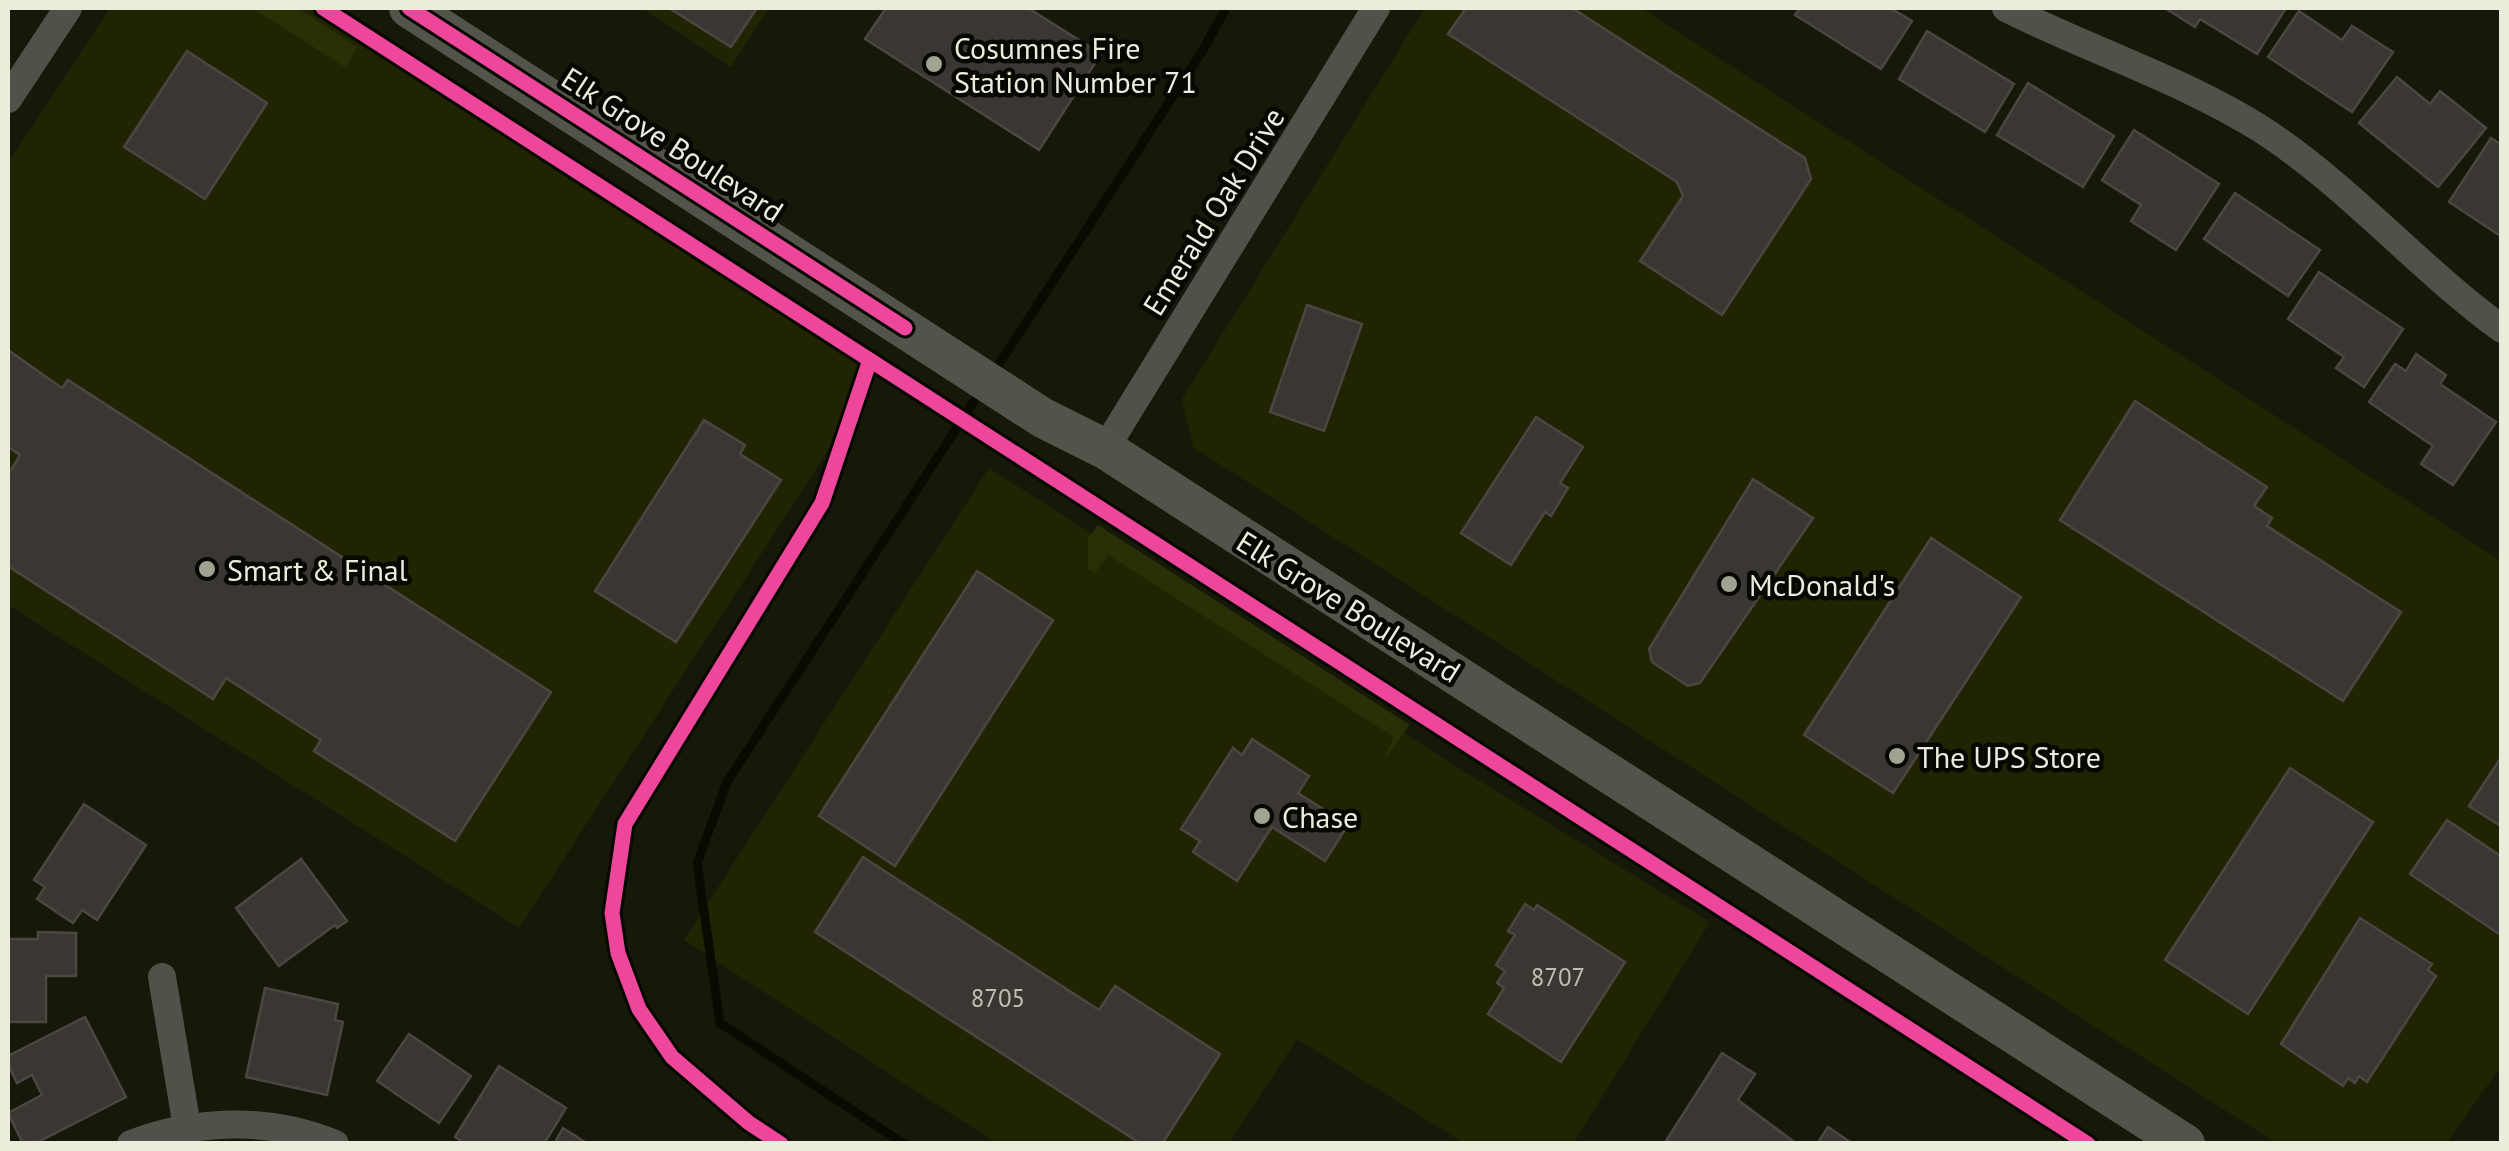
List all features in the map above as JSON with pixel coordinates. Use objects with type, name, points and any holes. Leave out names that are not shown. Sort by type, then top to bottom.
[{"type":"main road","name":"Elk Grove Boulevard","points":[[410,8],[1043,418],[1105,448],[2185,1144]]},
{"type":"street","points":[[8,99],[68,8]]},
{"type":"street","name":"Emerald Oak Drive","points":[[1105,448],[1376,8]]},
{"type":"street","points":[[2006,8],[2196,94],[2260,129],[2321,172],[2459,298],[2502,328]]},
{"type":"street","points":[[162,977],[187,1128]]},
{"type":"street","points":[[131,1144],[187,1128],[255,1125],[335,1144]]},
{"type":"shaded area","points":[[110,8],[310,8],[877,375],[519,928],[8,605],[8,163]]},
{"type":"shaded area","points":[[252,8],[297,8],[358,47],[345,67]]},
{"type":"shaded area","points":[[641,8],[769,8],[731,67]]},
{"type":"shaded area","points":[[1425,8],[1641,8],[2501,561],[2501,1066],[2447,1143],[2276,1143],[1193,447],[1182,399]]},
{"type":"shaded area","points":[[989,468],[1470,775],[1710,922],[1573,1144],[1464,1143],[1297,1039],[1229,1143],[996,1143],[684,940]]},
{"type":"shaded area","points":[[1098,525],[1410,725],[1383,761],[1394,737],[1108,555],[1095,573],[1088,569],[1088,538]]},
{"type":"building","points":[[669,8],[757,8],[731,47]]},
{"type":"building","points":[[886,8],[1028,8],[1101,54],[1039,150],[865,39]]},
{"type":"building","points":[[1466,8],[1572,8],[1805,158],[1811,179],[1722,315],[1640,261],[1683,196],[1677,182],[1448,34]]},
{"type":"building","points":[[1800,8],[1890,8],[1912,21],[1881,69],[1795,15]]},
{"type":"building","points":[[2165,8],[2286,8],[2257,54],[2200,19],[2195,27]]},
{"type":"building","points":[[2299,11],[2342,40],[2352,26],[2393,52],[2352,112],[2268,57]]},
{"type":"building","points":[[1927,31],[2014,84],[1985,132],[1899,79]]},
{"type":"building","points":[[187,51],[267,103],[205,199],[124,147]]},
{"type":"building","points":[[2397,77],[2430,104],[2440,91],[2486,128],[2438,187],[2359,123]]},
{"type":"building","points":[[2028,83],[2114,136],[2083,187],[1997,135]]},
{"type":"building","points":[[2134,130],[2219,184],[2176,250],[2131,221],[2141,205],[2102,180]]},
{"type":"building","points":[[2491,138],[2502,145],[2502,237],[2449,202]]},
{"type":"building","points":[[2235,193],[2320,250],[2288,296],[2204,239]]},
{"type":"building","points":[[2319,272],[2403,329],[2364,387],[2336,368],[2344,357],[2288,319]]},
{"type":"building","points":[[1307,305],[1362,324],[1324,431],[1270,412]]},
{"type":"building","points":[[8,350],[62,388],[68,380],[551,692],[455,841],[314,751],[321,740],[226,678],[213,699],[8,566],[8,475],[20,455],[8,447]]},
{"type":"building","points":[[2416,354],[2446,375],[2440,384],[2496,422],[2453,485],[2421,464],[2433,446],[2369,402],[2395,364],[2406,371]]},
{"type":"building","points":[[2135,401],[2267,487],[2254,506],[2272,518],[2267,526],[2401,612],[2343,701],[2060,520]]},
{"type":"building","points":[[1536,417],[1583,447],[1560,483],[1568,488],[1551,516],[1545,512],[1511,565],[1461,533]]},
{"type":"building","points":[[704,420],[745,445],[740,454],[781,480],[676,642],[595,591]]},
{"type":"building","name":"McDonald's","points":[[1753,479],[1813,518],[1700,683],[1688,686],[1652,662],[1649,649]]},
{"type":"building","points":[[1931,538],[2021,597],[1893,793],[1804,735]]},
{"type":"building","points":[[977,571],[1053,620],[895,866],[819,816]]},
{"type":"building","name":"Chase","points":[[1252,739],[1309,776],[1298,793],[1348,825],[1325,861],[1272,827],[1237,881],[1193,852],[1200,841],[1181,829],[1233,748],[1242,755]]},
{"type":"building","points":[[2502,756],[2502,827],[2469,806]]},
{"type":"building","points":[[2290,768],[2373,822],[2248,1014],[2165,960]]},
{"type":"building","points":[[84,804],[146,845],[97,920],[82,910],[73,923],[37,899],[45,887],[34,880]]},
{"type":"building","points":[[2447,820],[2502,857],[2502,936],[2410,874]]},
{"type":"building","points":[[863,857],[1099,1010],[1115,986],[1220,1054],[1162,1144],[1141,1144],[815,932]]},
{"type":"building","points":[[301,859],[347,921],[337,928],[335,925],[279,966],[236,908]]},
{"type":"building","points":[[1525,904],[1534,910],[1537,905],[1625,962],[1561,1062],[1488,1014],[1504,988],[1497,983],[1505,971],[1496,965],[1515,935],[1508,931]]},
{"type":"building","points":[[2360,918],[2432,964],[2428,970],[2436,976],[2367,1082],[2359,1076],[2355,1083],[2348,1078],[2343,1086],[2281,1044]]},
{"type":"building","points":[[38,932],[76,933],[76,976],[46,976],[46,1022],[8,1022],[8,939],[38,939]]},
{"type":"building","points":[[265,988],[338,1004],[335,1020],[343,1022],[327,1095],[246,1077]]},
{"type":"building","points":[[85,1017],[126,1097],[34,1144],[23,1144],[8,1113],[42,1095],[32,1075],[17,1083],[8,1056]]},
{"type":"building","points":[[409,1034],[471,1076],[439,1123],[377,1081]]},
{"type":"building","points":[[1722,1053],[1755,1074],[1738,1100],[1797,1144],[1664,1144]]},
{"type":"building","points":[[499,1066],[566,1108],[544,1144],[465,1144],[455,1137]]},
{"type":"building","points":[[1828,1127],[1853,1144],[1817,1144]]},
{"type":"building","points":[[563,1128],[588,1144],[554,1144]]},
{"type":"waterway","points":[[994,372],[1203,50],[1226,8]]},
{"type":"waterway","points":[[904,1144],[720,1023],[697,863],[727,782],[982,389]]},
{"type":"cycle path","points":[[323,8],[2088,1144]]},
{"type":"cycle path","points":[[409,8],[905,328]]},
{"type":"cycle path","points":[[781,1144],[749,1123],[672,1057],[639,1009],[618,953],[612,913],[625,824],[822,503],[870,360]]},
{"type":"place","name":"Cosumnes Fire Station Number 71","points":[[934,64]]},
{"type":"place","name":"Smart & Final","points":[[207,569]]},
{"type":"place","name":"McDonald's","points":[[1729,584]]},
{"type":"place","name":"The UPS Store","points":[[1897,756]]},
{"type":"place","name":"Chase","points":[[1262,816]]}]
